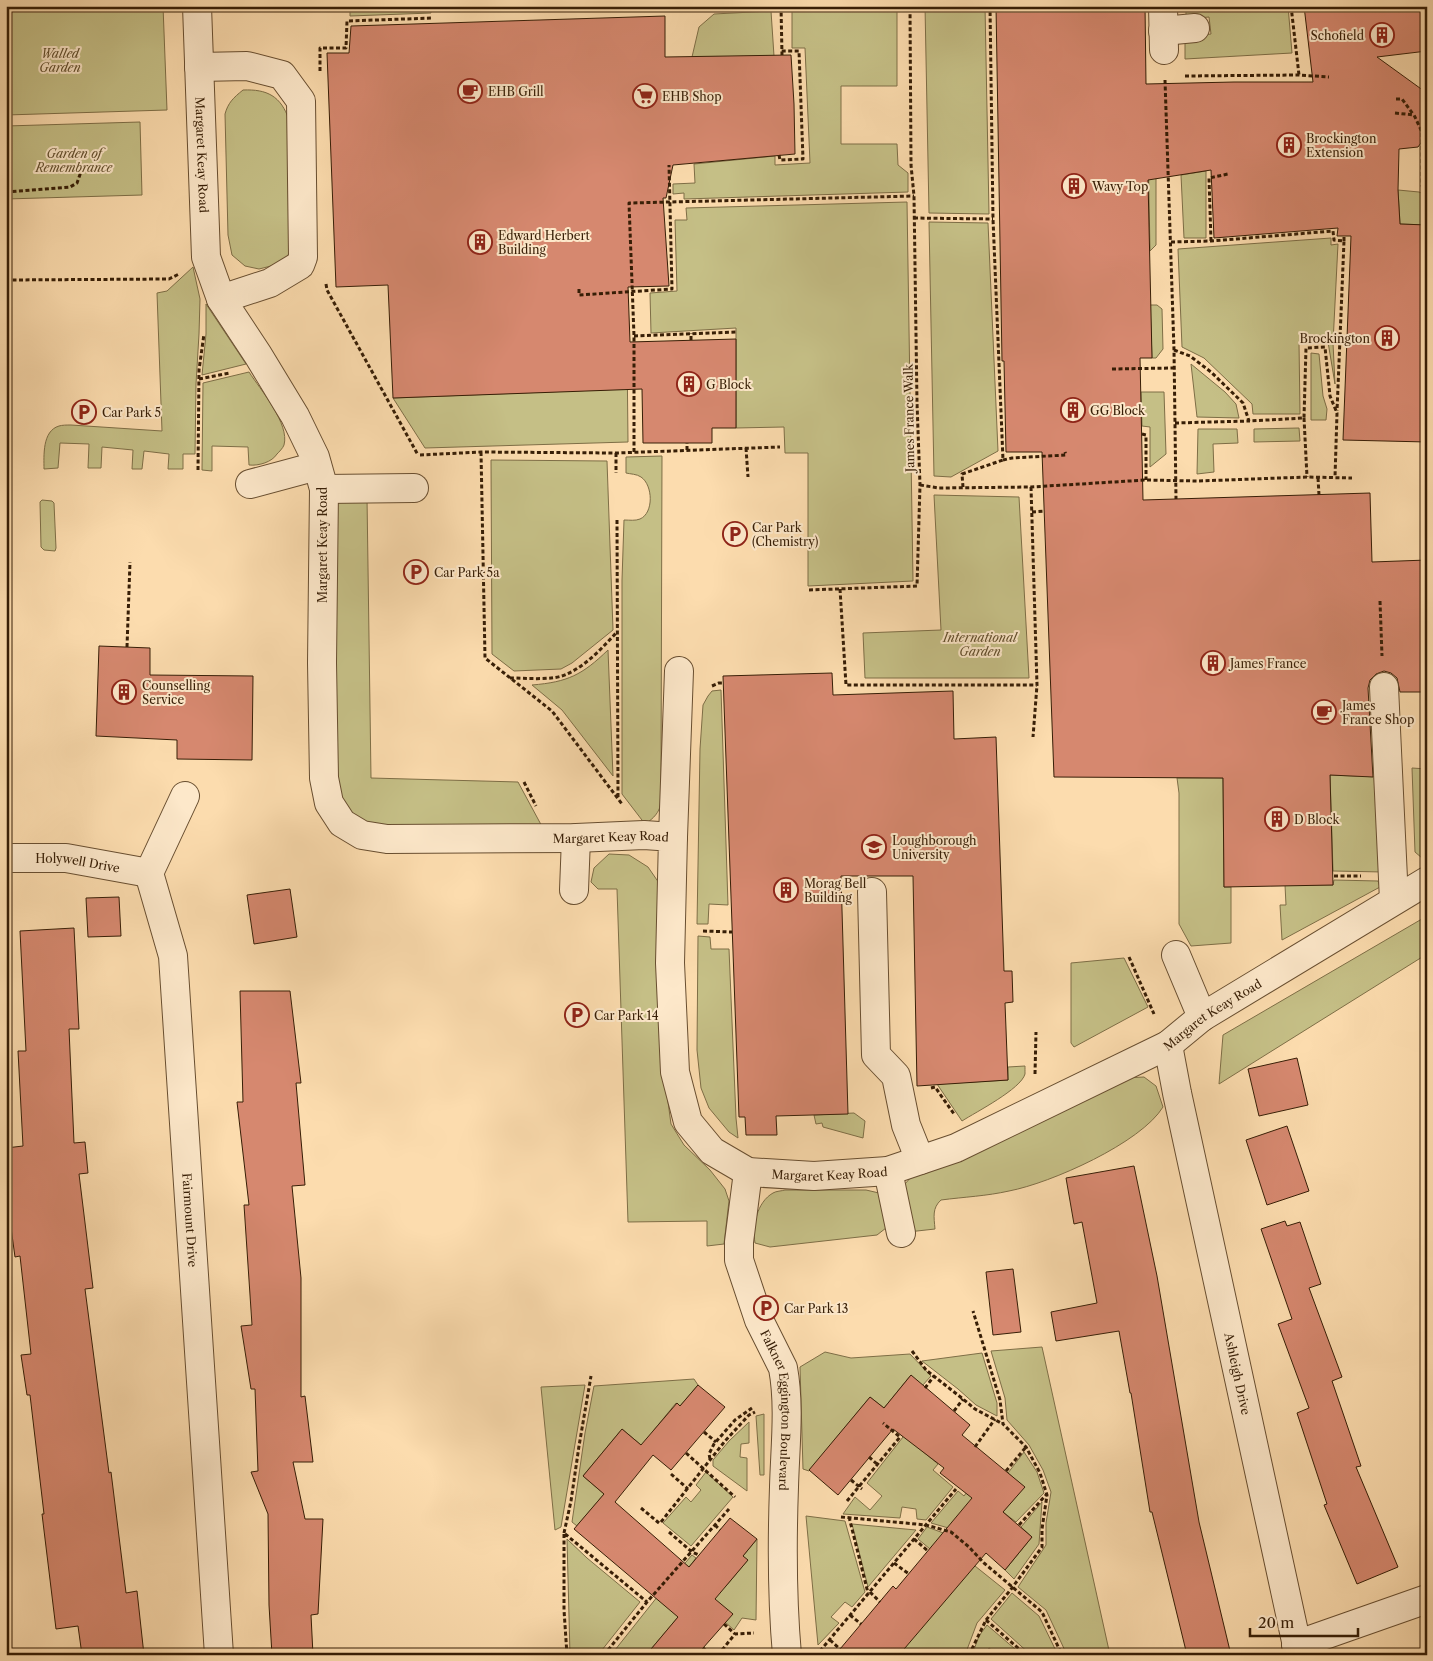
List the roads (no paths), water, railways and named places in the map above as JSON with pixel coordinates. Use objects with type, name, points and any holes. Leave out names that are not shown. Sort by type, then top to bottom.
[{"type":"street","name":"Margaret Keay Road","points":[[197,6],[206,257],[221,299],[295,416],[315,457],[321,478],[324,778],[329,803],[342,823],[362,836],[387,839],[576,838],[644,835],[673,837],[670,963],[675,1072],[688,1122],[712,1151],[748,1172],[814,1176],[888,1171],[956,1148],[1168,1045],[1202,1017],[1427,881]]},
{"type":"street","points":[[1164,41],[1195,28]]},
{"type":"street","points":[[199,67],[247,66],[282,75],[301,101],[303,257],[300,266],[270,283],[221,299]]},
{"type":"street","points":[[250,484],[321,478],[414,488]]},
{"type":"street","points":[[673,837],[679,670]]},
{"type":"street","points":[[1384,687],[1394,900]]},
{"type":"street","points":[[149,873],[185,796]]},
{"type":"street","points":[[574,890],[576,838]]},
{"type":"street","name":"Holywell Drive","points":[[6,858],[66,858],[149,873]]},
{"type":"street","name":"Fairmount Drive","points":[[149,873],[173,956],[219,1655]]},
{"type":"street","points":[[872,892],[876,1055],[896,1076],[906,1125],[920,1160]]},
{"type":"street","points":[[1176,955],[1202,1017]]},
{"type":"street","name":"Ashleigh Drive","points":[[1168,1045],[1297,1650]]},
{"type":"street","points":[[888,1171],[901,1233]]},
{"type":"street","name":"Falkner Eggington Boulevard","points":[[748,1172],[739,1242],[739,1260],[759,1320],[783,1368],[786,1408],[783,1510],[786,1643]]},
{"type":"street","points":[[1297,1650],[1427,1599]]},
{"type":"place","name":"Schofield","points":[[1382,35]]},
{"type":"place","name":"EHB Grill","points":[[470,91]]},
{"type":"place","name":"EHB Shop","points":[[645,96]]},
{"type":"place","name":"Brockington Extension","points":[[1289,145]]},
{"type":"place","name":"Wavy Top","points":[[1074,186]]},
{"type":"place","name":"Edward Herbert Building","points":[[480,242]]},
{"type":"place","name":"Brockington","points":[[1387,338]]},
{"type":"place","name":"G Block","points":[[689,384]]},
{"type":"place","name":"GG Block","points":[[1073,410]]},
{"type":"place","name":"Car Park 5","points":[[84,412]]},
{"type":"place","name":"Car Park (Chemistry)","points":[[735,534]]},
{"type":"place","name":"Car Park 5a","points":[[416,572]]},
{"type":"place","name":"James France","points":[[1213,663]]},
{"type":"place","name":"Counselling Service","points":[[124,692]]},
{"type":"place","name":"James France Shop","points":[[1324,712]]},
{"type":"place","name":"D Block","points":[[1277,819]]},
{"type":"place","name":"Loughborough University","points":[[874,847]]},
{"type":"place","name":"Morag Bell Building","points":[[786,890]]},
{"type":"place","name":"Car Park 14","points":[[577,1015]]},
{"type":"place","name":"Car Park 13","points":[[766,1308]]},
{"type":"park label","name":"Walled Garden","points":[[60,60]]},
{"type":"park label","name":"Garden of Remembrance","points":[[74,160]]},
{"type":"park label","name":"International Garden","points":[[980,644]]}]
